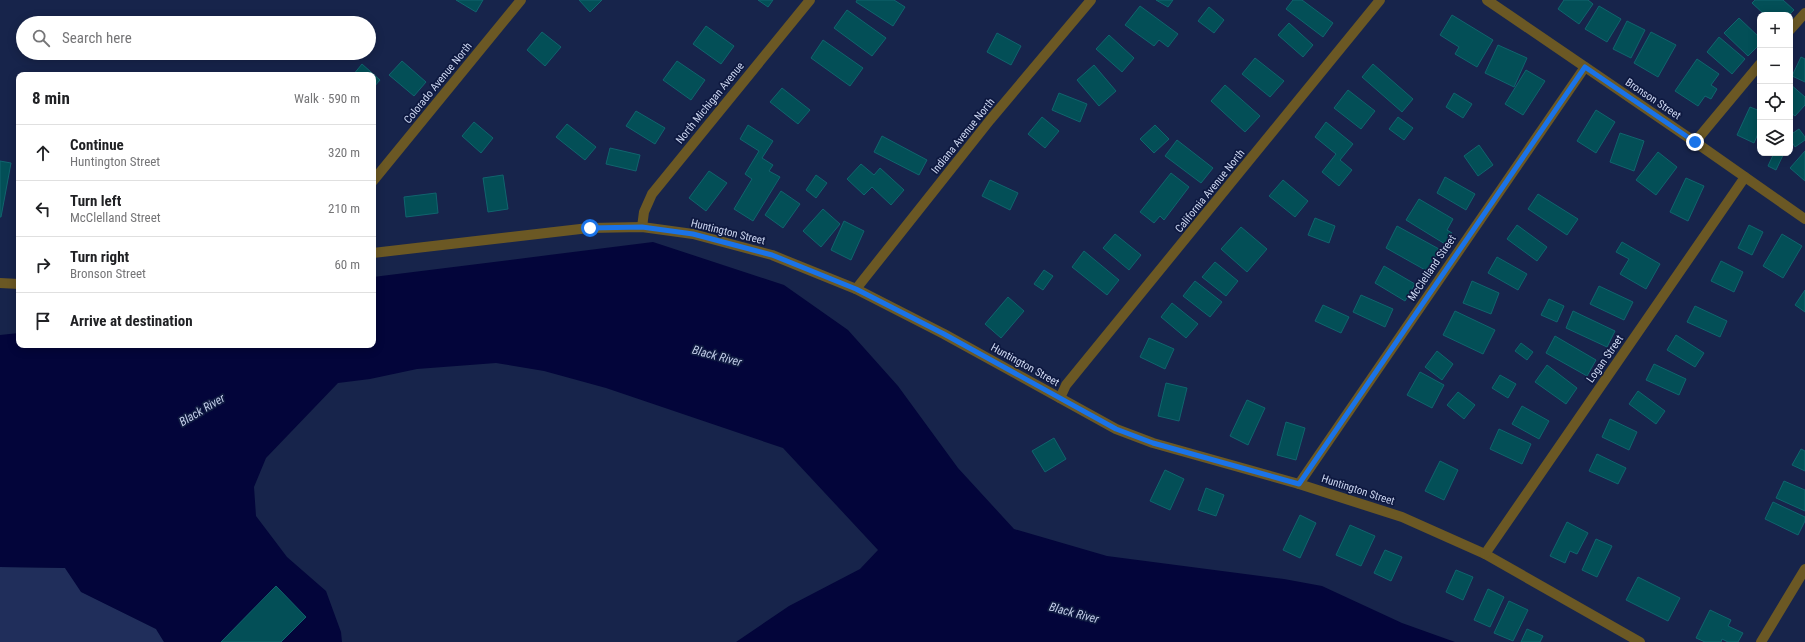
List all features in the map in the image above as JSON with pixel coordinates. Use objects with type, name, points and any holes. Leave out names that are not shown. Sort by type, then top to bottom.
[{"type":"street","name":"Colorado Avenue North","points":[[376,177],[522,0]]},
{"type":"street","name":"North Michigan Avenue","points":[[642,227],[644,212],[652,194],[810,0]]},
{"type":"street","name":"Indiana Avenue North","points":[[856,289],[990,120],[1091,0]]},
{"type":"street","name":"California Avenue North","points":[[1060,398],[1066,385],[1380,0]]},
{"type":"street","name":"Bronson Street","points":[[1487,0],[1805,219]]},
{"type":"street","points":[[1793,27],[1805,13]]},
{"type":"street","name":"McClelland Street","points":[[1299,484],[1585,67]]},
{"type":"street","points":[[1695,142],[1757,68]]},
{"type":"street","name":"Logan Street","points":[[1485,554],[1745,177]]},
{"type":"street","name":"Huntington Street","points":[[376,253],[590,228],[642,227],[693,234],[772,255],[856,289],[944,334],[1116,429],[1153,443],[1299,484],[1402,517],[1485,554],[1640,642]]},
{"type":"street","points":[[0,283],[16,284]]},
{"type":"street","points":[[1761,642],[1805,569]]},
{"type":"shaded area","points":[[0,567],[65,568],[82,592],[156,629],[164,642],[0,642]]},
{"type":"water","name":"Black River","points":[[653,242],[784,285],[848,330],[898,386],[958,468],[1014,529],[1107,556],[1284,579],[1322,586],[1402,623],[1455,642],[736,642],[789,606],[860,569],[878,550],[783,448],[606,388],[544,371],[496,363],[417,369],[370,379],[338,383],[266,458],[254,487],[256,516],[287,557],[326,591],[341,632],[342,642],[164,642],[156,629],[81,592],[65,568],[0,567],[0,335],[16,333],[16,348],[376,348],[376,277]]},
{"type":"building","points":[[456,0],[483,0],[476,12]]},
{"type":"building","points":[[579,0],[602,0],[590,12]]},
{"type":"building","points":[[758,0],[773,0],[768,7]]},
{"type":"building","points":[[857,0],[894,0],[905,7],[893,26],[856,2]]},
{"type":"building","points":[[1156,0],[1173,0],[1168,7]]},
{"type":"building","points":[[1293,0],[1302,0],[1333,23],[1323,37],[1286,9]]},
{"type":"building","points":[[1564,0],[1588,0],[1593,4],[1579,24],[1558,9]]},
{"type":"building","points":[[1755,0],[1783,0],[1794,10],[1792,12],[1762,12],[1752,3]]},
{"type":"building","points":[[1140,6],[1178,34],[1168,47],[1159,40],[1154,46],[1125,25]]},
{"type":"building","points":[[1599,6],[1621,19],[1607,42],[1585,29]]},
{"type":"building","points":[[1209,7],[1224,20],[1214,33],[1198,21]]},
{"type":"building","points":[[847,10],[886,38],[872,56],[834,28]]},
{"type":"building","points":[[1452,15],[1493,40],[1477,67],[1455,54],[1459,47],[1440,35]]},
{"type":"building","points":[[1739,18],[1757,35],[1757,47],[1748,56],[1724,33]]},
{"type":"building","points":[[1627,21],[1645,30],[1631,58],[1613,49]]},
{"type":"building","points":[[1289,23],[1313,45],[1303,57],[1278,35]]},
{"type":"building","points":[[706,26],[734,46],[721,64],[693,44]]},
{"type":"building","points":[[542,32],[561,47],[545,66],[527,50]]},
{"type":"building","points":[[1651,32],[1676,45],[1658,77],[1634,63]]},
{"type":"building","points":[[997,33],[1021,46],[1011,65],[987,52]]},
{"type":"building","points":[[1109,35],[1134,58],[1122,72],[1096,49]]},
{"type":"building","points":[[1719,37],[1745,59],[1732,74],[1707,52]]},
{"type":"building","points":[[823,40],[863,68],[850,86],[811,58]]},
{"type":"building","points":[[1498,45],[1527,58],[1514,87],[1485,73]]},
{"type":"building","points":[[1801,57],[1805,59],[1805,82],[1793,76]]},
{"type":"building","points":[[1255,58],[1284,81],[1270,97],[1242,74]]},
{"type":"building","points":[[1697,59],[1719,74],[1711,85],[1717,89],[1711,99],[1705,96],[1698,106],[1675,91]]},
{"type":"building","points":[[402,61],[426,82],[414,96],[389,75]]},
{"type":"building","points":[[677,61],[705,80],[691,100],[663,80]]},
{"type":"building","points":[[362,64],[371,72],[355,72]]},
{"type":"building","points":[[1373,64],[1413,99],[1402,112],[1362,77]]},
{"type":"building","points":[[1094,65],[1116,91],[1099,106],[1077,80]]},
{"type":"building","points":[[1526,70],[1545,81],[1523,115],[1505,104]]},
{"type":"building","points":[[376,76],[380,80],[376,85]]},
{"type":"building","points":[[1225,85],[1260,116],[1245,132],[1211,101]]},
{"type":"building","points":[[1793,87],[1805,97],[1805,105],[1795,116],[1793,114]]},
{"type":"building","points":[[782,88],[810,110],[798,124],[770,102]]},
{"type":"building","points":[[1348,90],[1375,111],[1361,129],[1334,108]]},
{"type":"building","points":[[1059,93],[1087,104],[1080,122],[1052,110]]},
{"type":"building","points":[[1454,93],[1472,104],[1463,118],[1446,107]]},
{"type":"building","points":[[1750,107],[1757,110],[1757,136],[1754,143],[1737,135]]},
{"type":"building","points":[[1596,110],[1615,122],[1596,153],[1577,141]]},
{"type":"building","points":[[636,111],[665,128],[655,144],[626,126]]},
{"type":"building","points":[[1042,117],[1059,131],[1045,148],[1028,134]]},
{"type":"building","points":[[1398,117],[1413,128],[1404,140],[1389,129]]},
{"type":"building","points":[[474,122],[493,138],[481,153],[462,136]]},
{"type":"building","points":[[1326,122],[1353,144],[1340,160],[1352,170],[1339,186],[1322,172],[1336,154],[1315,137]]},
{"type":"building","points":[[567,124],[596,147],[585,160],[556,137]]},
{"type":"building","points":[[748,125],[773,141],[762,158],[773,165],[769,171],[780,177],[753,221],[734,209],[752,179],[745,174],[759,151],[740,139]]},
{"type":"building","points":[[1155,125],[1169,139],[1154,153],[1140,139]]},
{"type":"building","points":[[1799,129],[1805,137],[1805,140],[1795,147],[1793,144],[1793,133]]},
{"type":"building","points":[[1620,133],[1644,141],[1634,171],[1610,162]]},
{"type":"building","points":[[882,136],[927,160],[919,175],[874,152]]},
{"type":"building","points":[[1177,140],[1213,168],[1201,183],[1165,156]]},
{"type":"building","points":[[1479,145],[1493,165],[1478,176],[1464,156]]},
{"type":"building","points":[[610,148],[640,155],[636,171],[606,164]]},
{"type":"building","points":[[1805,151],[1805,181],[1790,168]]},
{"type":"building","points":[[1658,152],[1677,167],[1656,195],[1636,180]]},
{"type":"building","points":[[1773,156],[1783,156],[1776,170],[1768,166]]},
{"type":"building","points":[[0,161],[11,163],[1,217],[0,217]]},
{"type":"building","points":[[861,164],[874,175],[880,168],[904,190],[891,205],[872,187],[864,195],[847,179]]},
{"type":"building","points":[[709,171],[727,183],[706,211],[689,198]]},
{"type":"building","points":[[1171,173],[1189,187],[1164,220],[1160,216],[1154,223],[1140,212]]},
{"type":"building","points":[[503,175],[508,209],[488,212],[483,178]]},
{"type":"building","points":[[816,175],[827,183],[816,198],[806,190]]},
{"type":"building","points":[[1445,177],[1475,194],[1466,210],[1437,193]]},
{"type":"building","points":[[1686,178],[1704,186],[1688,221],[1670,212]]},
{"type":"building","points":[[990,180],[1018,193],[1010,210],[982,196]]},
{"type":"building","points":[[1283,180],[1308,201],[1295,217],[1269,196]]},
{"type":"building","points":[[781,191],[800,204],[783,228],[765,215]]},
{"type":"building","points":[[436,193],[438,213],[406,217],[404,197]]},
{"type":"building","points":[[1538,194],[1578,219],[1567,235],[1528,209]]},
{"type":"building","points":[[1419,199],[1453,219],[1447,230],[1452,233],[1445,244],[1406,220]]},
{"type":"building","points":[[823,209],[840,224],[821,247],[803,231]]},
{"type":"building","points":[[1315,218],[1335,226],[1329,243],[1308,235]]},
{"type":"building","points":[[844,221],[864,231],[851,260],[831,250]]},
{"type":"building","points":[[1517,225],[1547,247],[1537,261],[1507,239]]},
{"type":"building","points":[[1749,225],[1763,232],[1752,255],[1738,248]]},
{"type":"building","points":[[1397,226],[1439,249],[1427,271],[1386,248]]},
{"type":"building","points":[[1241,227],[1267,249],[1247,272],[1221,249]]},
{"type":"building","points":[[1115,234],[1141,255],[1129,270],[1103,248]]},
{"type":"building","points":[[1782,234],[1802,246],[1783,278],[1763,266]]},
{"type":"building","points":[[1622,242],[1660,264],[1646,289],[1620,274],[1629,259],[1616,252]]},
{"type":"building","points":[[1084,251],[1119,280],[1107,295],[1072,267]]},
{"type":"building","points":[[1497,257],[1527,274],[1518,290],[1488,273]]},
{"type":"building","points":[[1721,261],[1743,272],[1734,292],[1711,281]]},
{"type":"building","points":[[1215,262],[1238,281],[1226,296],[1202,277]]},
{"type":"building","points":[[1384,266],[1415,284],[1405,301],[1375,283]]},
{"type":"building","points":[[1044,270],[1053,276],[1043,290],[1034,284]]},
{"type":"building","points":[[1195,281],[1222,302],[1210,317],[1183,296]]},
{"type":"building","points":[[1472,281],[1499,293],[1491,314],[1463,303]]},
{"type":"building","points":[[1599,286],[1633,302],[1624,320],[1590,304]]},
{"type":"building","points":[[1805,290],[1805,312],[1795,305]]},
{"type":"building","points":[[1361,295],[1393,309],[1385,327],[1353,312]]},
{"type":"building","points":[[1008,297],[1024,311],[1001,338],[985,324]]},
{"type":"building","points":[[1549,299],[1564,306],[1557,322],[1541,315]]},
{"type":"building","points":[[1172,303],[1198,324],[1186,338],[1161,317]]},
{"type":"building","points":[[1323,305],[1349,317],[1341,333],[1315,321]]},
{"type":"building","points":[[1695,306],[1727,321],[1720,337],[1687,322]]},
{"type":"building","points":[[1455,311],[1495,330],[1483,354],[1443,335]]},
{"type":"building","points":[[1573,311],[1615,331],[1607,347],[1566,328]]},
{"type":"building","points":[[1676,335],[1704,353],[1695,367],[1667,350]]},
{"type":"building","points":[[1555,336],[1596,360],[1587,376],[1546,353]]},
{"type":"building","points":[[1149,338],[1174,349],[1165,369],[1140,357]]},
{"type":"building","points":[[1521,343],[1533,352],[1527,360],[1515,351]]},
{"type":"building","points":[[1437,351],[1453,364],[1442,380],[1425,367]]},
{"type":"building","points":[[1654,364],[1686,379],[1679,395],[1646,380]]},
{"type":"building","points":[[1547,365],[1577,388],[1566,404],[1535,382]]},
{"type":"building","points":[[1420,372],[1444,385],[1432,408],[1407,395]]},
{"type":"building","points":[[1500,375],[1516,384],[1508,398],[1492,388]]},
{"type":"building","points":[[1166,383],[1187,388],[1179,421],[1158,416]]},
{"type":"building","points":[[1638,391],[1665,411],[1656,424],[1629,404]]},
{"type":"building","points":[[1458,392],[1475,405],[1464,419],[1447,405]]},
{"type":"building","points":[[1247,400],[1265,408],[1248,445],[1230,436]]},
{"type":"building","points":[[1522,406],[1549,421],[1539,439],[1512,424]]},
{"type":"building","points":[[1610,419],[1637,432],[1629,450],[1602,437]]},
{"type":"building","points":[[1286,422],[1305,428],[1296,460],[1277,455]]},
{"type":"building","points":[[1499,429],[1531,444],[1522,464],[1490,449]]},
{"type":"building","points":[[1054,438],[1066,459],[1045,472],[1032,451]]},
{"type":"building","points":[[1801,449],[1805,451],[1805,471],[1792,465]]},
{"type":"building","points":[[1597,454],[1626,468],[1618,484],[1589,471]]},
{"type":"building","points":[[1440,461],[1458,470],[1444,500],[1425,491]]},
{"type":"building","points":[[1165,470],[1184,479],[1170,510],[1150,501]]},
{"type":"building","points":[[1784,481],[1805,490],[1805,511],[1776,498]]},
{"type":"building","points":[[1206,488],[1224,495],[1216,516],[1198,510]]},
{"type":"building","points":[[1773,502],[1805,517],[1805,521],[1798,535],[1765,519]]},
{"type":"building","points":[[1300,515],[1316,523],[1300,558],[1283,550]]},
{"type":"building","points":[[1567,522],[1588,533],[1577,554],[1570,551],[1565,563],[1550,556]]},
{"type":"building","points":[[1350,525],[1375,536],[1361,566],[1336,555]]},
{"type":"building","points":[[1596,539],[1612,546],[1597,577],[1582,570]]},
{"type":"building","points":[[1385,550],[1402,557],[1391,581],[1374,573]]},
{"type":"building","points":[[1456,570],[1473,577],[1463,600],[1446,592]]},
{"type":"building","points":[[1638,577],[1680,598],[1668,621],[1626,600]]},
{"type":"building","points":[[276,586],[306,617],[281,642],[221,642]]},
{"type":"building","points":[[1488,589],[1504,597],[1490,627],[1474,620]]},
{"type":"building","points":[[1509,601],[1528,610],[1513,641],[1494,633]]},
{"type":"building","points":[[1710,610],[1731,620],[1728,626],[1743,633],[1738,642],[1728,642],[1722,639],[1721,642],[1705,642],[1696,638]]},
{"type":"building","points":[[1527,629],[1543,636],[1540,642],[1521,642]]},
{"type":"route","points":[[590,228],[642,227],[693,234],[772,255],[856,289],[944,334],[1116,429],[1153,443],[1299,484],[1585,67],[1695,142]]}]
